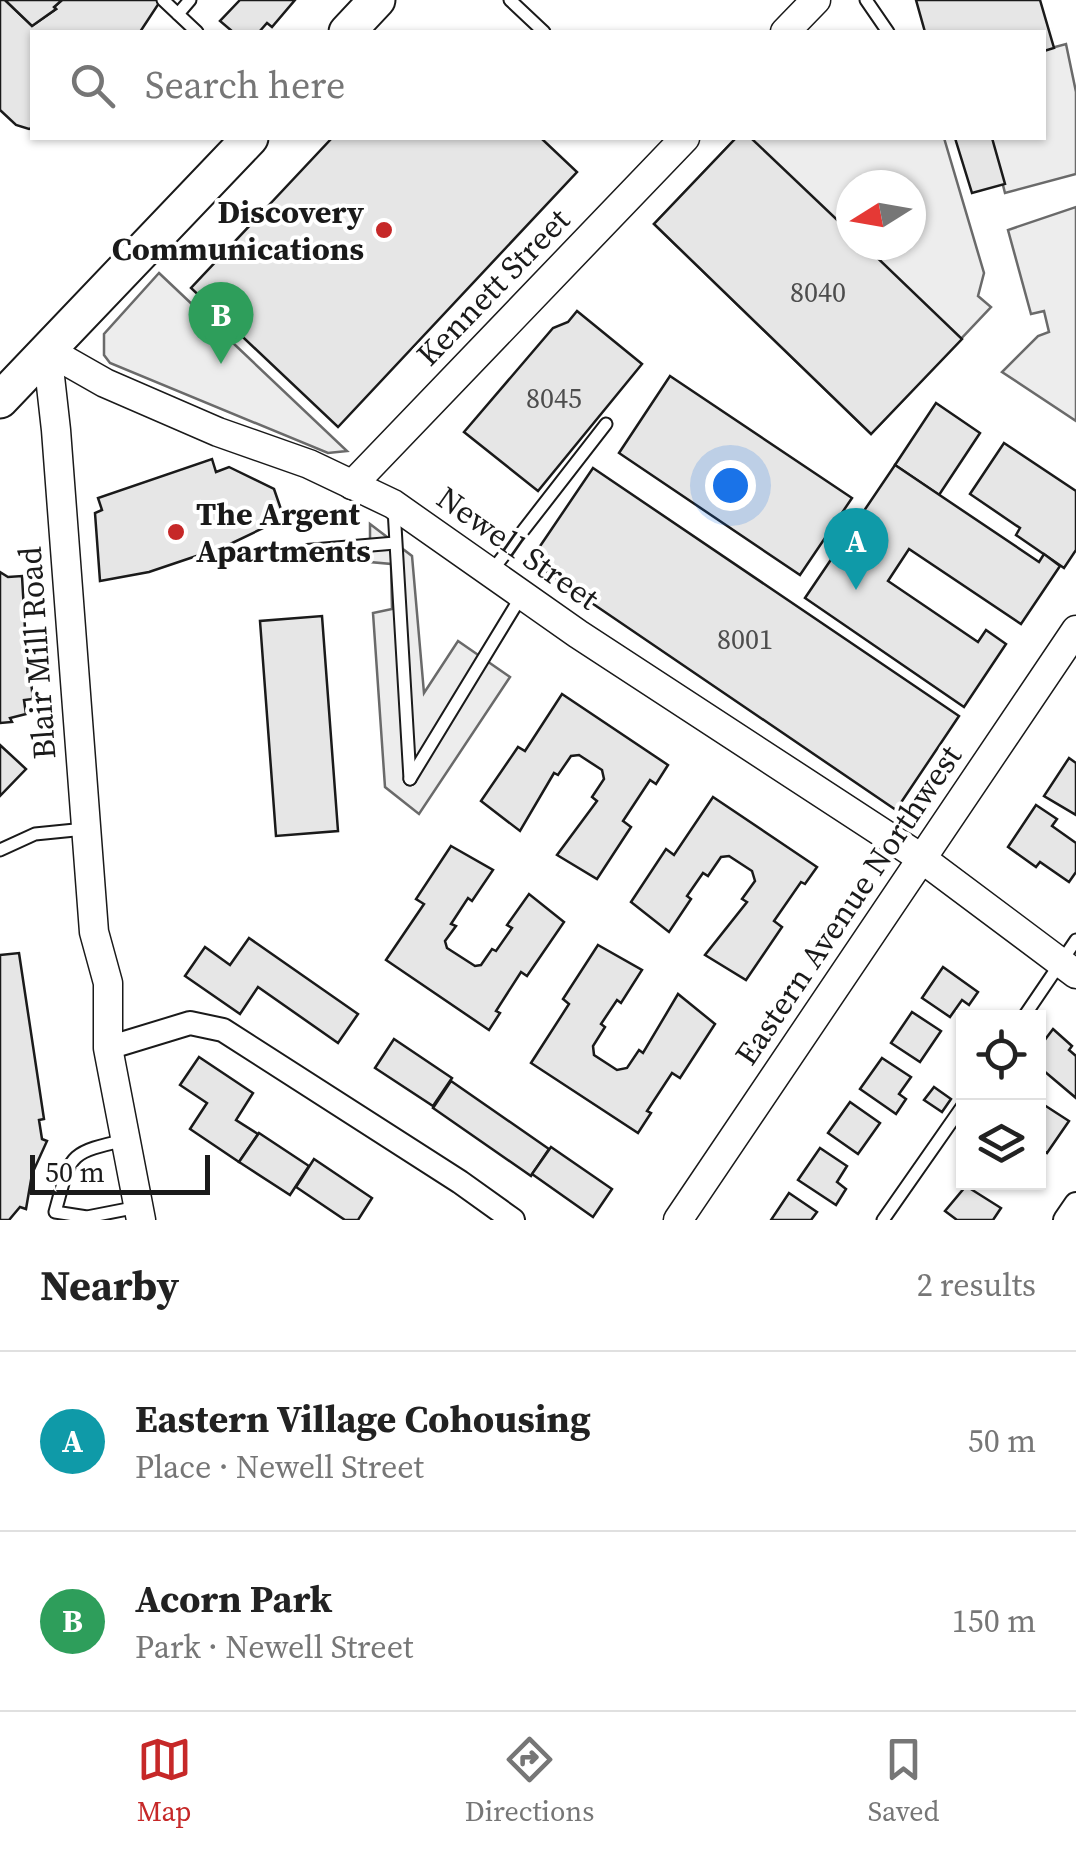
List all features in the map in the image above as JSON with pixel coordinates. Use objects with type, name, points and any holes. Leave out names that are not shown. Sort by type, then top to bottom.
[{"type":"main road","points":[[349,30],[378,0]]},
{"type":"main road","points":[[0,400],[248,140]]},
{"type":"street","points":[[787,30],[816,0]]},
{"type":"street","name":"Kennett Street","points":[[352,485],[683,140]]},
{"type":"street","name":"Newell Street","points":[[47,350],[118,389],[204,426],[309,464],[393,504],[1071,958]]},
{"type":"street","name":"Blair Mill Road","points":[[47,350],[84,829],[99,950],[86,984],[108,1037],[140,1213]]},
{"type":"street","name":"Eastern Avenue Northwest","points":[[678,1220],[1076,630]]},
{"type":"street","points":[[108,1037],[190,1023],[223,1030],[513,1220]]},
{"type":"street","points":[[1065,1220],[1076,1204]]},
{"type":"lane","points":[[163,0],[195,30]]},
{"type":"lane","points":[[178,14],[190,0]]},
{"type":"lane","points":[[510,0],[542,30]]},
{"type":"lane","points":[[866,0],[887,30]]},
{"type":"lane","points":[[492,572],[606,424]]},
{"type":"lane","points":[[393,504],[410,779],[523,594]]},
{"type":"lane","points":[[301,551],[395,544]]},
{"type":"lane","points":[[0,850],[36,834],[84,829]]},
{"type":"lane","points":[[1029,1010],[1071,958]]},
{"type":"lane","points":[[884,1220],[956,1116]]},
{"type":"lane","points":[[126,1140],[75,1155],[69,1162],[53,1216],[87,1218],[140,1213]]},
{"type":"shaded area","points":[[1066,44],[1076,92],[1076,174],[1005,193],[992,140],[1046,140],[1046,49]]},
{"type":"shaded area","points":[[734,140],[945,140],[984,273],[978,296],[991,307],[871,434],[654,224]]},
{"type":"shaded area","points":[[1076,207],[1076,421],[1002,372],[1038,336],[1049,332],[1044,311],[1031,314],[1008,230]]},
{"type":"shaded area","points":[[159,273],[347,451],[328,453],[110,363],[104,355],[104,334]]},
{"type":"shaded area","points":[[370,524],[412,556],[424,693],[458,641],[510,677],[419,814],[385,787],[373,613],[392,609],[391,564],[370,562]]},
{"type":"building","points":[[0,0],[5,0],[32,26],[62,0],[161,0],[141,30],[30,30],[30,129],[16,125],[0,110]]},
{"type":"building","points":[[5,0],[62,0],[32,26]]},
{"type":"building","points":[[240,0],[295,0],[272,27],[267,23],[261,30],[231,30],[220,21]]},
{"type":"building","points":[[916,0],[1040,0],[1054,48],[1046,50],[1046,30],[924,30]]},
{"type":"building","name":"Discovery Communications","points":[[330,140],[543,140],[577,172],[338,427],[191,288]]},
{"type":"building","points":[[734,140],[753,140],[836,219],[836,260],[880,260],[962,339],[871,434],[654,224]]},
{"type":"building","points":[[956,140],[993,140],[1005,184],[972,193]]},
{"type":"building","points":[[577,311],[642,364],[538,491],[464,432],[553,328],[568,322]]},
{"type":"building","points":[[670,376],[852,498],[800,575],[619,453]]},
{"type":"building","points":[[936,403],[980,433],[939,495],[895,465]]},
{"type":"building","points":[[1004,443],[1076,491],[1076,550],[1064,568],[1016,535],[1020,528],[970,494]]},
{"type":"building","name":"The Argent Apartments","points":[[212,459],[216,472],[229,467],[274,489],[284,518],[226,546],[149,572],[100,581],[95,513],[102,510],[98,498]]},
{"type":"building","points":[[895,465],[1039,562],[1044,554],[1060,566],[1021,624],[909,549],[888,581],[978,642],[986,630],[1006,644],[964,707],[805,598]]},
{"type":"building","points":[[593,468],[959,716],[896,810],[530,561]]},
{"type":"building","points":[[0,572],[8,577],[22,576],[28,682],[33,699],[24,700],[26,714],[0,723]]},
{"type":"building","points":[[322,616],[338,831],[276,836],[260,621]]},
{"type":"building","points":[[562,694],[668,765],[656,784],[650,780],[623,821],[631,827],[597,879],[557,855],[597,801],[592,797],[604,779],[602,770],[579,755],[571,756],[558,775],[554,773],[520,831],[481,801],[518,747],[525,751]]},
{"type":"building","points":[[0,745],[26,769],[0,796]]},
{"type":"building","points":[[1069,758],[1076,763],[1076,815],[1044,796]]},
{"type":"building","points":[[713,797],[817,867],[805,884],[801,882],[774,921],[782,927],[746,980],[705,955],[747,902],[742,899],[755,881],[752,871],[729,856],[721,857],[708,876],[703,873],[687,896],[691,899],[669,932],[631,902],[666,849],[674,855]]},
{"type":"building","points":[[1036,805],[1057,819],[1052,826],[1076,843],[1076,872],[1069,882],[1040,862],[1036,867],[1008,847]]},
{"type":"building","points":[[451,846],[493,870],[451,924],[456,926],[445,941],[447,948],[475,966],[481,965],[512,928],[507,925],[529,894],[564,922],[527,976],[521,972],[496,1011],[500,1013],[489,1030],[386,960],[424,904],[416,899]]},
{"type":"building","points":[[249,938],[358,1014],[338,1043],[258,987],[240,1014],[185,976],[205,947],[230,965]]},
{"type":"building","points":[[598,945],[642,970],[621,1003],[617,1000],[601,1024],[605,1027],[593,1046],[594,1055],[617,1070],[627,1068],[639,1050],[643,1053],[678,994],[715,1024],[680,1078],[672,1073],[647,1111],[651,1113],[638,1133],[531,1063],[569,1004],[563,999]]},
{"type":"building","points":[[19,953],[44,1119],[39,1120],[42,1139],[47,1141],[32,1174],[26,1209],[20,1207],[9,1220],[0,1220],[0,955]]},
{"type":"building","points":[[943,967],[978,992],[969,1005],[962,1000],[950,1017],[922,998]]},
{"type":"building","points":[[912,1012],[941,1031],[920,1062],[891,1043]]},
{"type":"building","points":[[1053,1029],[1072,1046],[1069,1050],[1076,1056],[1076,1098],[1046,1073],[1046,1038]]},
{"type":"building","points":[[394,1039],[452,1078],[433,1106],[375,1068]]},
{"type":"building","points":[[199,1057],[253,1093],[236,1120],[258,1134],[239,1162],[190,1129],[207,1103],[180,1085]]},
{"type":"building","points":[[882,1058],[911,1077],[899,1094],[906,1099],[896,1114],[860,1089]]},
{"type":"building","points":[[451,1081],[549,1149],[531,1176],[433,1108]]},
{"type":"building","points":[[934,1087],[951,1099],[942,1112],[924,1100]]},
{"type":"building","points":[[850,1102],[880,1123],[858,1154],[828,1133]]},
{"type":"building","points":[[1046,1106],[1069,1121],[1046,1152]]},
{"type":"building","points":[[259,1133],[309,1166],[290,1195],[239,1162]]},
{"type":"building","points":[[551,1147],[612,1189],[593,1217],[532,1174]]},
{"type":"building","points":[[820,1148],[847,1166],[837,1182],[846,1189],[836,1205],[798,1180]]},
{"type":"building","points":[[314,1159],[372,1198],[358,1220],[345,1220],[296,1187]]},
{"type":"building","points":[[963,1190],[972,1190],[1001,1208],[993,1220],[957,1220],[945,1211]]},
{"type":"building","points":[[789,1193],[817,1212],[811,1220],[771,1220]]},
{"type":"place","name":"Discovery Communications","points":[[384,230]]},
{"type":"place","name":"Acorn Park","points":[[221,364]]},
{"type":"place","name":"The Argent Apartments","points":[[176,532]]},
{"type":"place","name":"Eastern Village Cohousing","points":[[856,590]]}]
